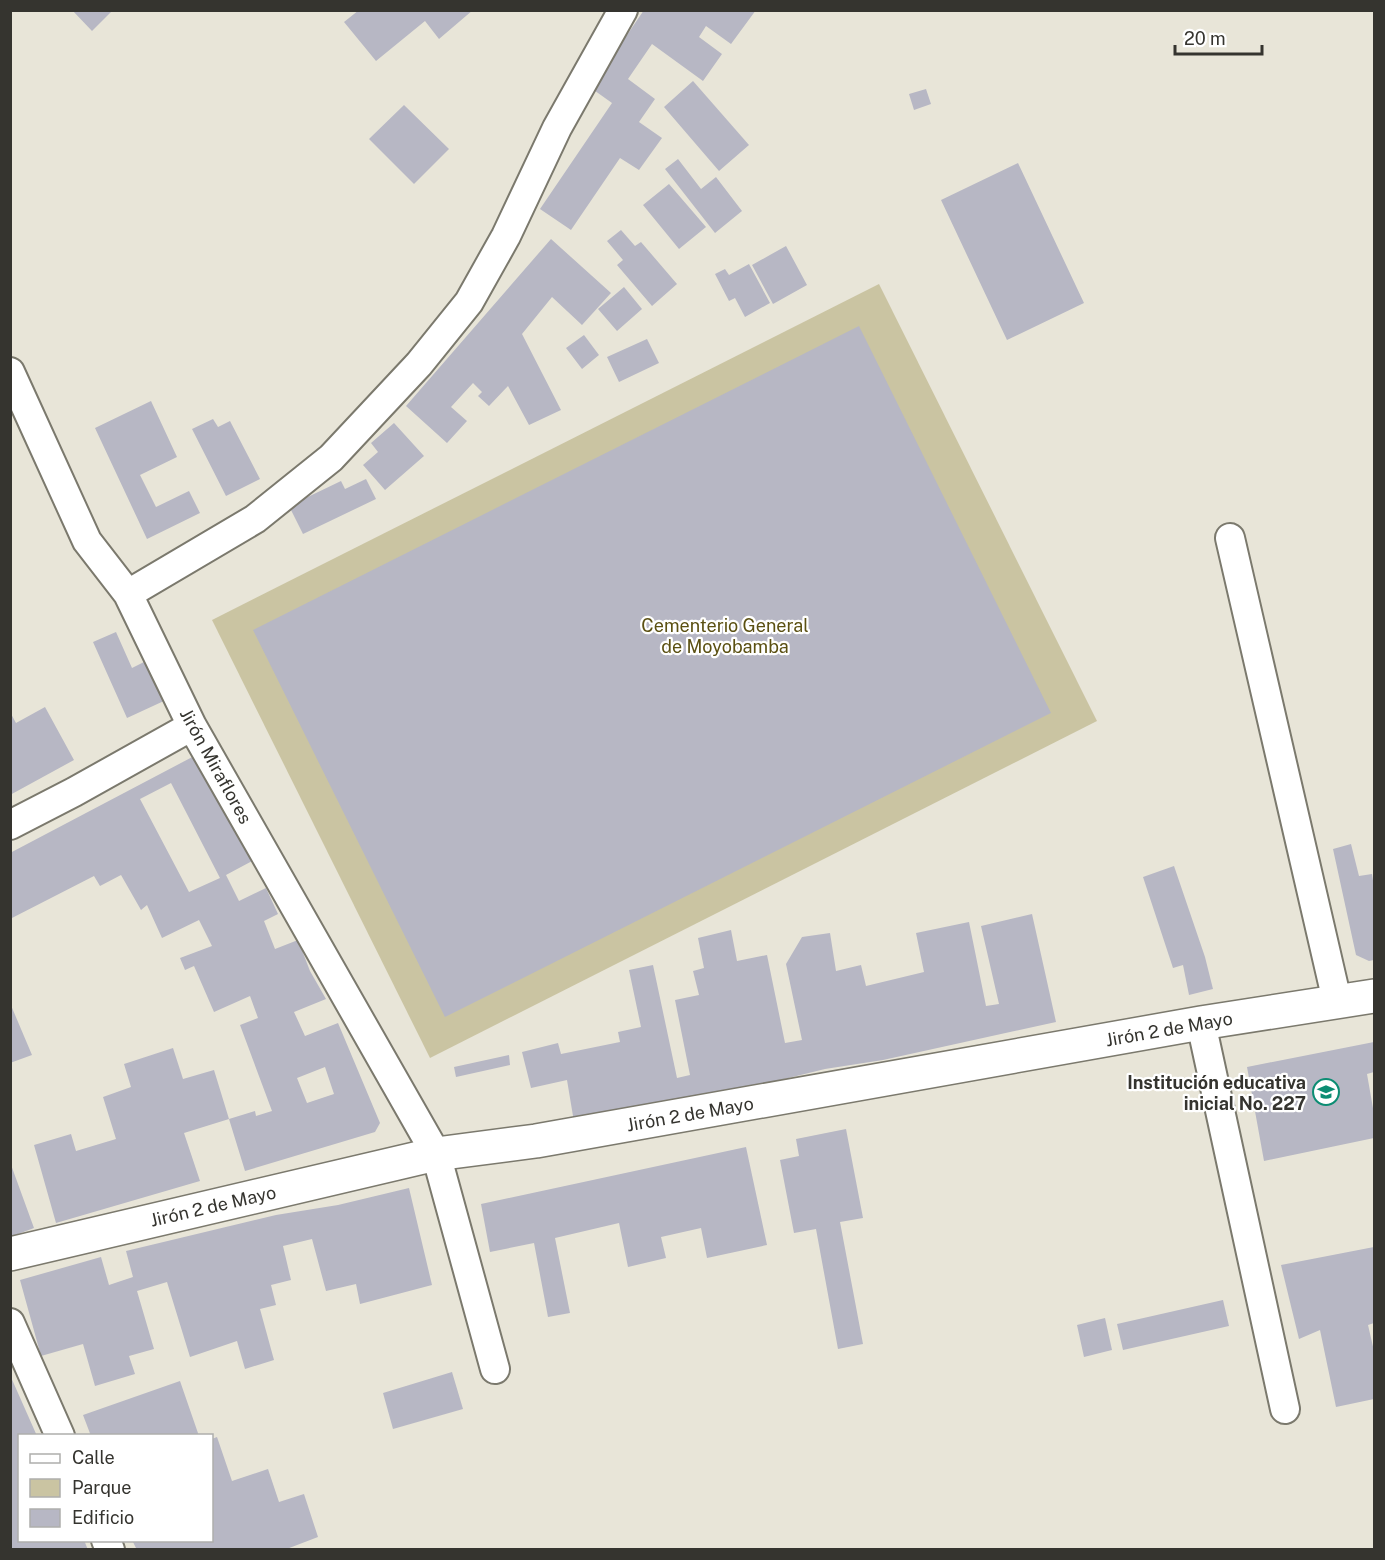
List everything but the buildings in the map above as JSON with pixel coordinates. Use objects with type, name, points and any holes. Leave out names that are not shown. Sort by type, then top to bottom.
[{"type":"main road","name":"Jirón 2 de Mayo","points":[[10,1254],[436,1154],[536,1141],[1201,1023],[1374,996]]},
{"type":"street","points":[[128,594],[255,519],[331,458],[419,364],[470,302],[506,236],[557,128],[623,10]]},
{"type":"street","name":"Jirón Miraflores","points":[[10,372],[87,541],[128,594],[192,726],[436,1154],[495,1369]]},
{"type":"street","points":[[1230,538],[1337,1001]]},
{"type":"street","points":[[10,825],[192,726]]},
{"type":"street","points":[[1201,1023],[1285,1409]]},
{"type":"street","points":[[10,1323],[59,1434]]},
{"type":"green space","name":"Cementerio General de Moyobamba","points":[[879,284],[1097,721],[430,1058],[212,620]]},
{"type":"place","name":"Institución educativa inicial No. 227","points":[[1326,1092]]}]
